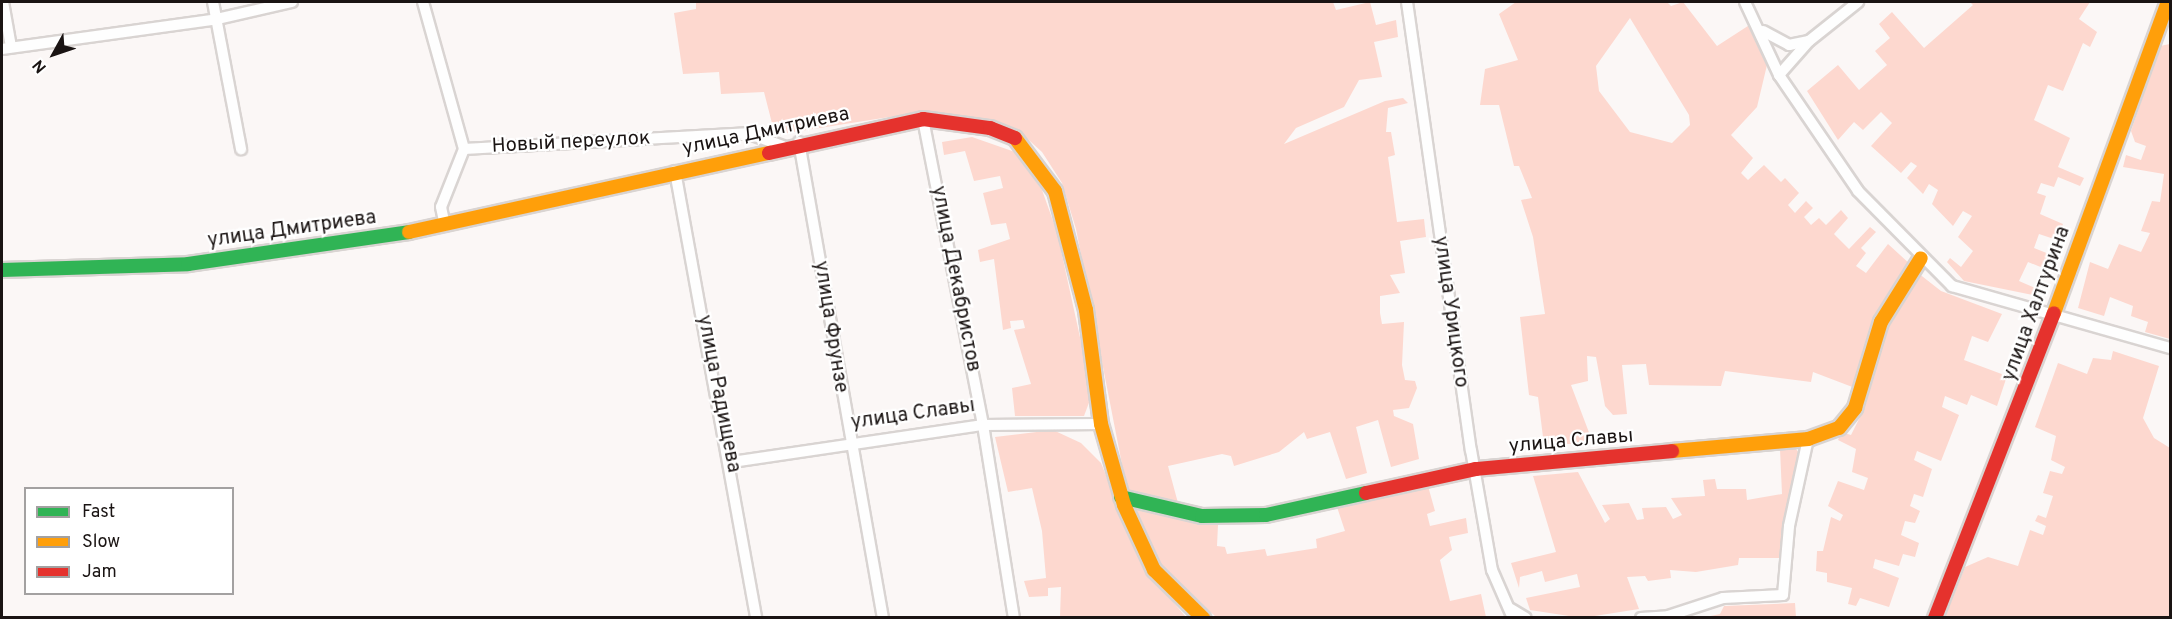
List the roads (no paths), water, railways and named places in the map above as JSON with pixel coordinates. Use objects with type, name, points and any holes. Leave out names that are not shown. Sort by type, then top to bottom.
[{"type":"street","points":[[3,2],[6,48],[216,19],[292,2]]},
{"type":"street","points":[[213,2],[241,149]]},
{"type":"street","name":"Новый переулок","points":[[423,2],[464,149],[441,207],[445,226]]},
{"type":"street","name":"улица Урицкого","points":[[1407,2],[1492,570],[1512,613]]},
{"type":"street","points":[[1744,2],[1759,27],[1779,75],[1858,191],[1921,258],[1952,286],[1972,294],[2055,314],[2170,348]]},
{"type":"street","points":[[1779,75],[1809,41],[1858,2]]},
{"type":"street","name":"улица Халтурина","points":[[1935,618],[2164,32],[2168,2]]},
{"type":"street","points":[[1759,27],[1775,41],[1809,41]]},
{"type":"street","name":"улица Дмитриева","points":[[2,270],[188,264],[445,226],[799,142],[923,119],[990,128],[1018,140],[1049,181],[1086,310],[1101,424],[1121,497],[1154,570],[1203,618]]},
{"type":"street","name":"улица Декабристов","points":[[923,119],[983,424],[1014,618]]},
{"type":"street","name":"Новый переулок","points":[[464,149],[747,133],[783,146]]},
{"type":"street","name":"улица Фрунзе","points":[[799,142],[849,444],[883,618]]},
{"type":"street","name":"улица Радищева","points":[[675,171],[732,462],[756,618]]},
{"type":"street","name":"улица Славы","points":[[1121,497],[1202,516],[1266,515],[1476,469],[1808,439],[1839,428],[1855,408],[1881,322],[1921,258]]},
{"type":"street","name":"улица Славы","points":[[732,462],[983,424],[1101,424]]},
{"type":"street","points":[[1641,618],[1668,616],[1723,598],[1784,595],[1789,526],[1808,439]]},
{"type":"street","points":[[1512,613],[1526,618]]}]
